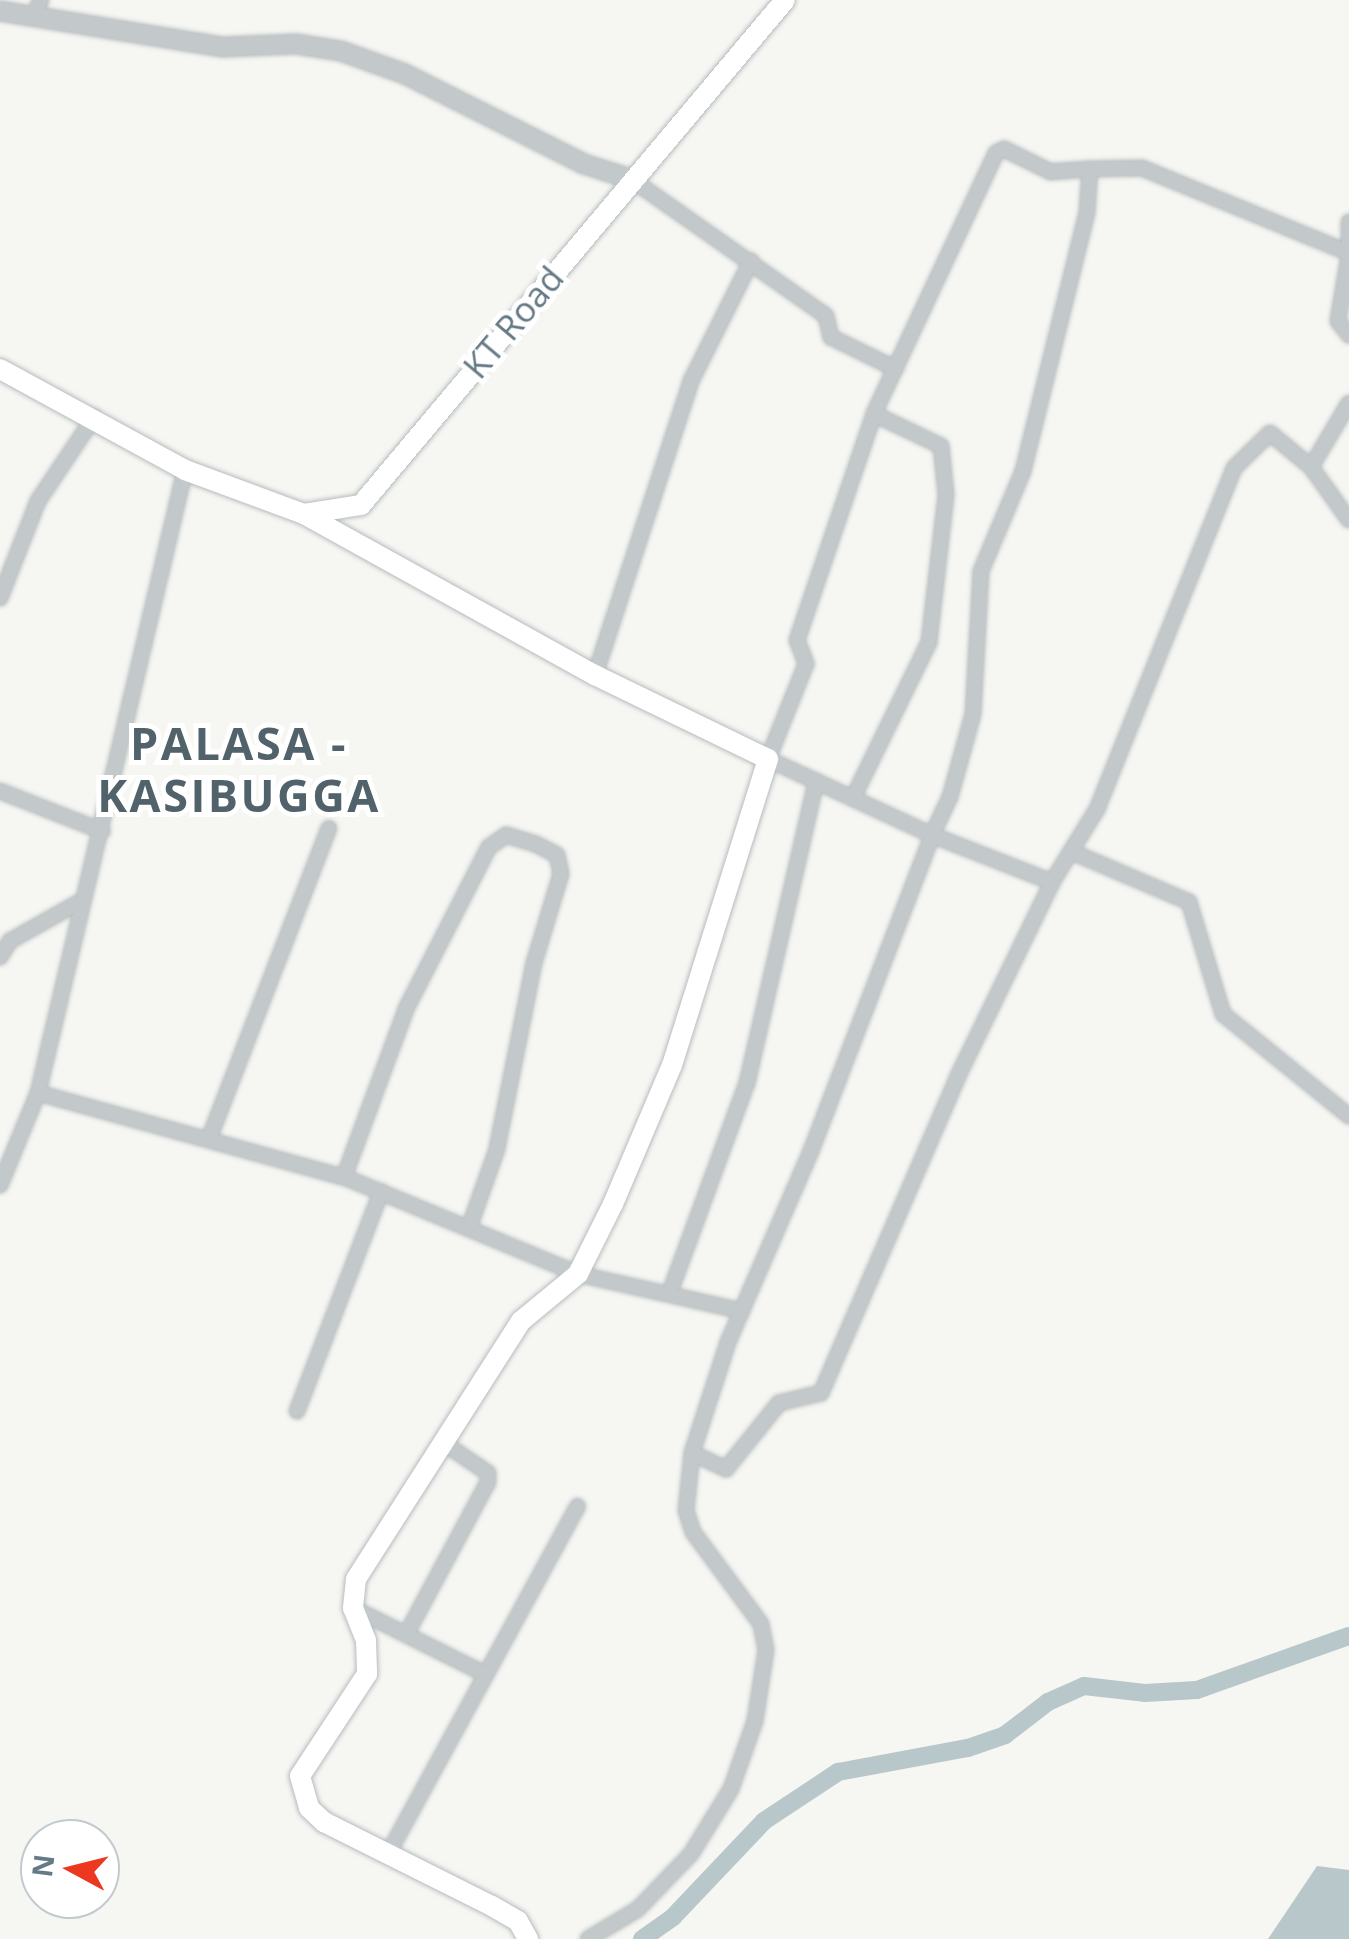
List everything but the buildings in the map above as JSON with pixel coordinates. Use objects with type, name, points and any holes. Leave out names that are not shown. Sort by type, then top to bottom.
[{"type":"main road","name":"KT Road","points":[[0,369],[95,416],[186,470],[304,514],[361,505],[785,0]]},
{"type":"main road","points":[[304,514],[596,674],[768,759],[672,1065],[578,1274],[521,1320],[365,1562],[353,1608],[366,1641],[367,1674],[300,1776],[309,1808],[324,1822],[492,1906],[518,1922],[528,1939]]},
{"type":"street","points":[[0,11],[37,9],[223,47],[296,44],[341,51],[405,74],[584,164],[631,179],[826,316],[832,336],[896,369]]},
{"type":"street","points":[[1052,882],[932,834],[768,759],[806,664],[797,640],[874,414],[996,153],[1004,149],[1051,172],[1142,168],[1349,253]]},
{"type":"street","points":[[588,1939],[638,1909],[690,1854],[731,1789],[754,1721],[766,1650],[761,1624],[694,1532],[686,1511],[692,1453],[742,1311],[811,1151],[932,834],[950,797],[973,714],[980,571],[1022,471],[1087,212],[1090,170]]},
{"type":"street","points":[[1349,222],[1349,253],[1338,321],[1349,334]]},
{"type":"street","points":[[596,674],[692,380],[751,261]]},
{"type":"street","points":[[1310,468],[1349,403]]},
{"type":"street","points":[[854,798],[923,659],[945,522],[941,446],[874,414]]},
{"type":"street","points":[[0,598],[38,500],[95,416]]},
{"type":"street","points":[[692,1453],[726,1468],[779,1403],[821,1393],[958,1076],[1149,692],[1234,468],[1270,433],[1310,468],[1349,520]]},
{"type":"street","points":[[0,1185],[38,1092],[186,470]]},
{"type":"street","points":[[670,1292],[747,1084],[816,782]]},
{"type":"street","points":[[0,791],[102,831]]},
{"type":"street","points":[[210,1139],[329,828]]},
{"type":"street","points":[[344,1177],[406,1009],[489,847],[506,835],[536,844],[558,856],[561,874],[534,963],[498,1149],[469,1228]]},
{"type":"street","points":[[1072,852],[1189,902],[1223,1014],[1349,1116]]},
{"type":"street","points":[[0,957],[10,941],[81,901]]},
{"type":"street","points":[[38,1092],[344,1177],[578,1274],[742,1311]]},
{"type":"street","points":[[297,1412],[381,1192]]},
{"type":"street","points":[[407,1633],[488,1482],[480,1466],[444,1444]]},
{"type":"street","points":[[388,1854],[578,1506]]},
{"type":"street","points":[[353,1608],[485,1674]]},
{"type":"shaded area","points":[[1317,1866],[1349,1870],[1349,1939],[1268,1939]]},
{"type":"waterway","points":[[642,1939],[673,1917],[764,1821],[838,1772],[968,1748],[1005,1735],[1048,1702],[1084,1686],[1145,1693],[1197,1690],[1349,1636]]},
{"type":"district","name":"PALASA - KASIBUGGA","points":[[239,769]]}]
